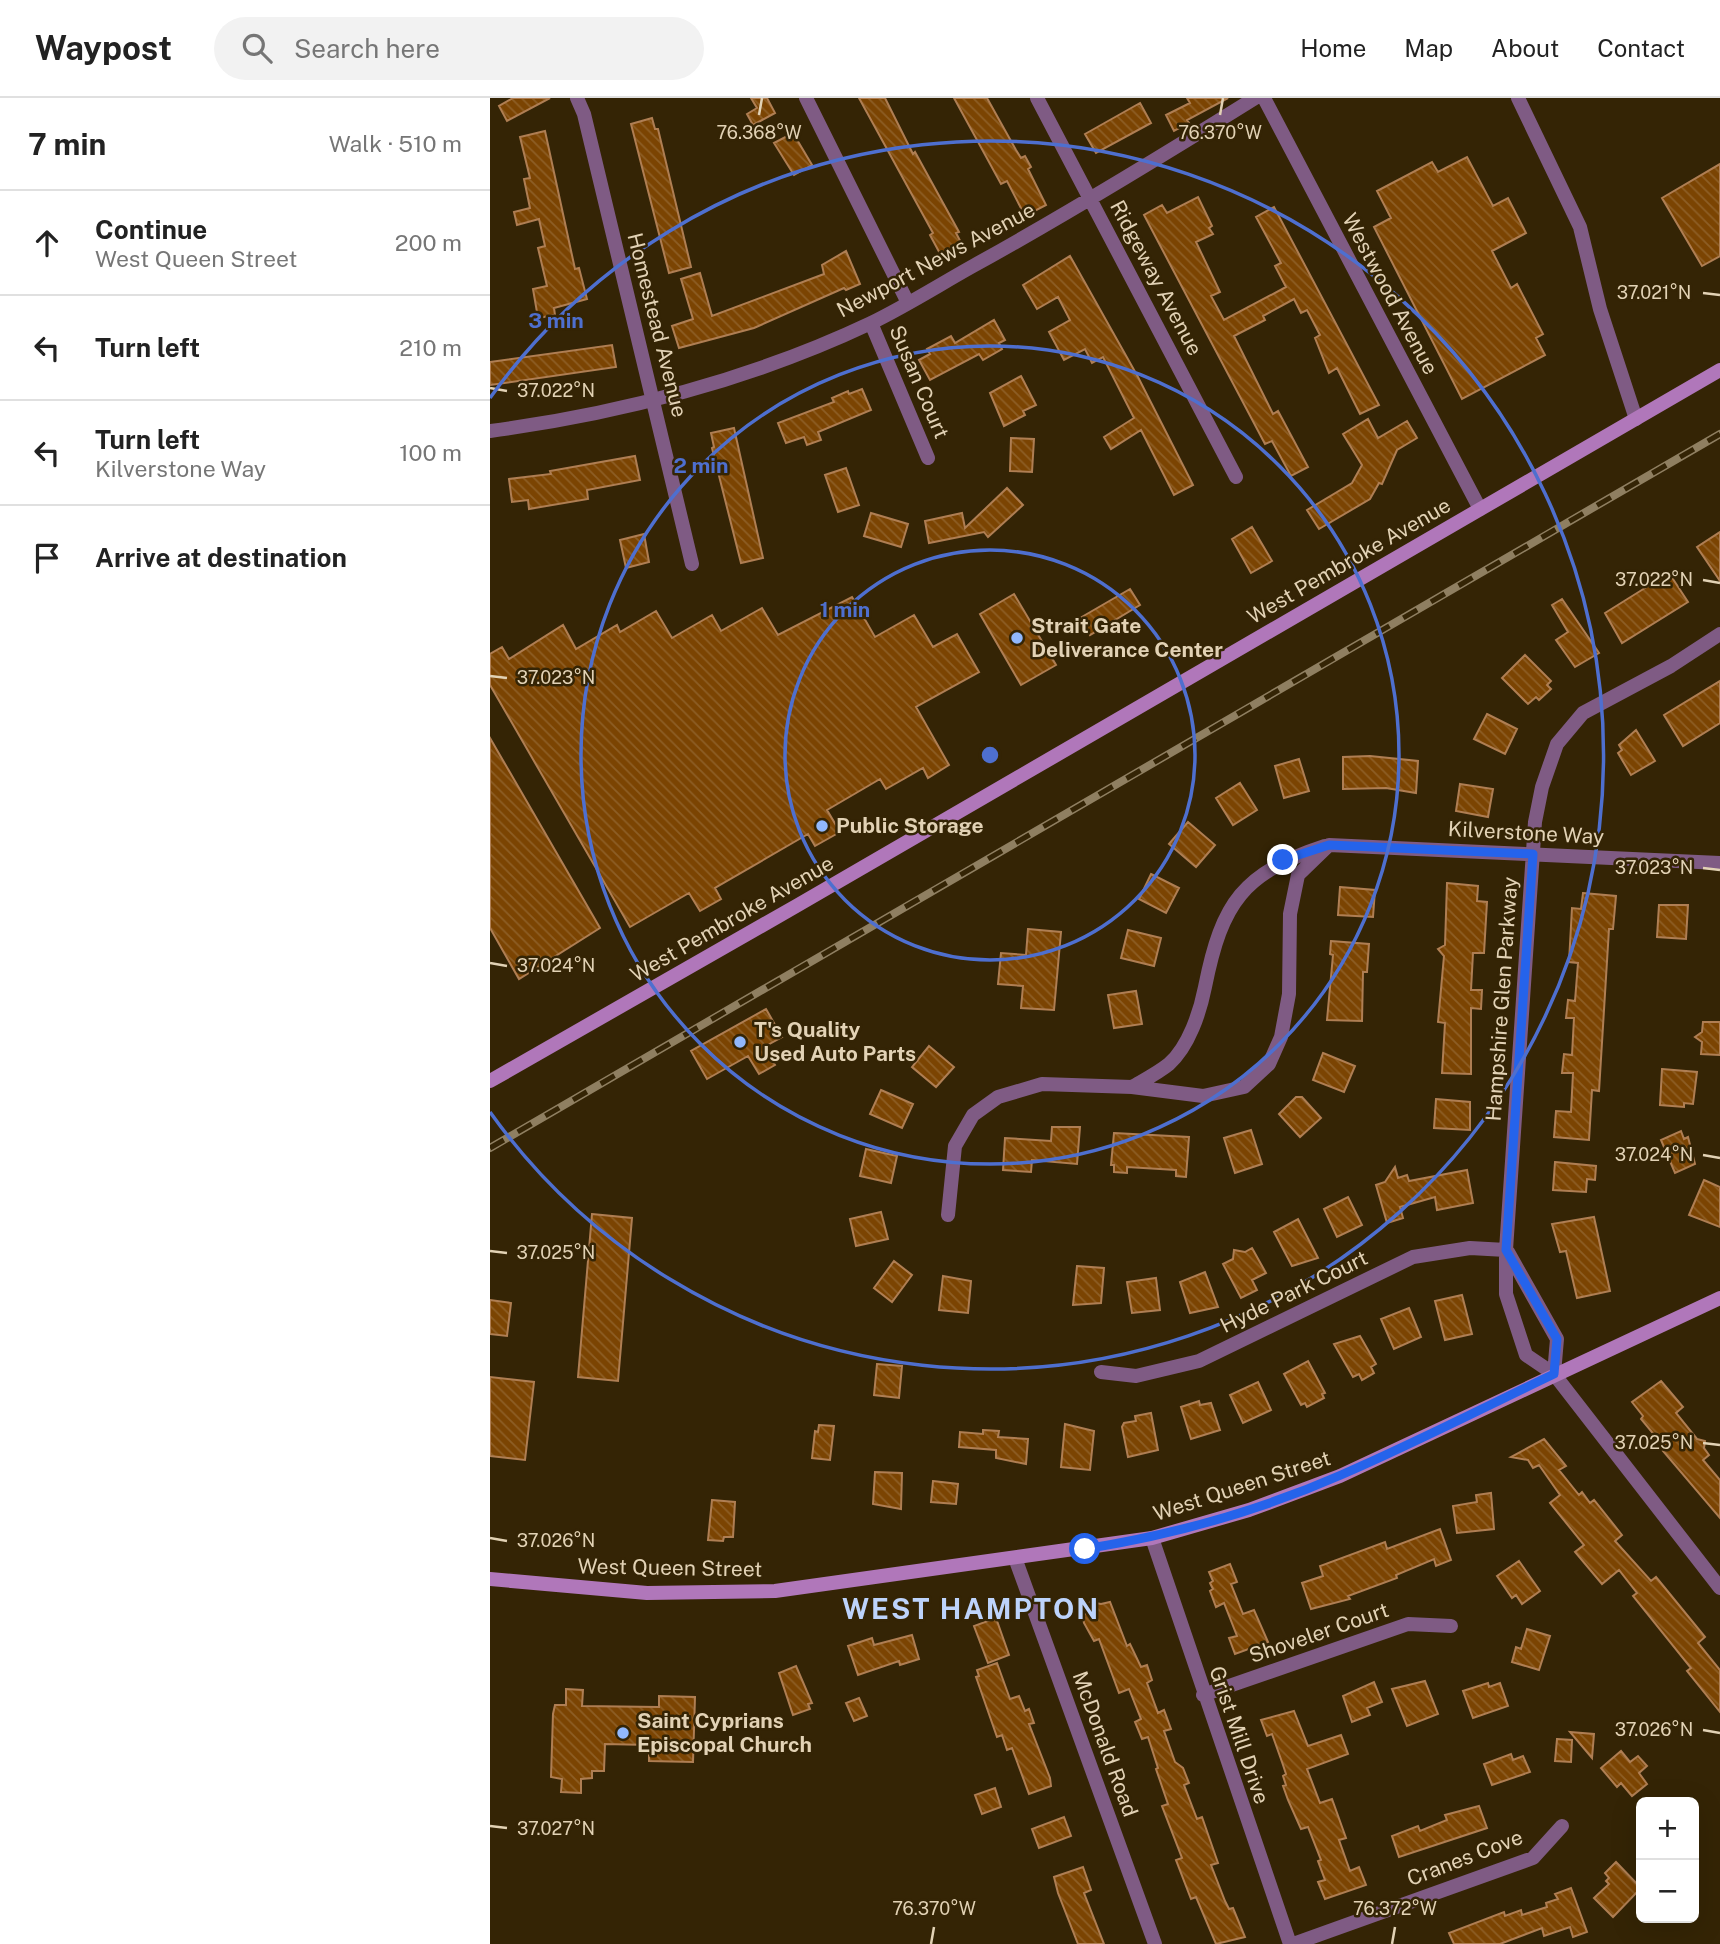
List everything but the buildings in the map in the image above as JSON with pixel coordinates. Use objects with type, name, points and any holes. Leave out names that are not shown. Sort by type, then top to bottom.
[{"type":"main road","name":"West Pembroke Avenue","points":[[490,1081],[1720,370]]},
{"type":"main road","name":"West Queen Street","points":[[490,1579],[594,1590],[717,1593],[775,1591],[1152,1538],[1249,1510],[1340,1476],[1720,1298]]},
{"type":"street","name":"Homestead Avenue","points":[[577,98],[584,114],[692,564]]},
{"type":"street","points":[[806,98],[908,303]]},
{"type":"street","name":"Ridgeway Avenue","points":[[1037,98],[1236,477]]},
{"type":"street","name":"Newport News Avenue","points":[[490,431],[538,425],[654,400],[789,357],[872,323],[1091,200],[1255,98]]},
{"type":"street","name":"Westwood Avenue","points":[[1264,98],[1480,509]]},
{"type":"street","points":[[1518,98],[1580,227],[1600,309],[1636,418]]},
{"type":"street","name":"Susan Court","points":[[872,323],[928,458]]},
{"type":"street","name":"Hampshire Glen Parkway","points":[[1720,634],[1671,666],[1583,713],[1557,744],[1542,787],[1535,822],[1506,1250],[1506,1294],[1526,1356],[1554,1374],[1720,1588]]},
{"type":"street","points":[[948,1215],[955,1146],[973,1115],[998,1097],[1042,1084],[1132,1087],[1203,1096],[1244,1087],[1269,1064],[1281,1037],[1289,994],[1290,914],[1298,875],[1329,845]]},
{"type":"street","name":"Kilverstone Way","points":[[1132,1087],[1170,1063],[1186,1039],[1200,1009],[1212,953],[1238,895],[1261,874],[1283,860],[1329,845],[1720,863]]},
{"type":"street","name":"Hyde Park Court","points":[[1101,1372],[1136,1376],[1199,1361],[1413,1257],[1470,1248],[1506,1250]]},
{"type":"street","points":[[1506,1250],[1557,1339],[1554,1374]]},
{"type":"street","name":"Grist Mill Drive","points":[[1152,1538],[1203,1695],[1292,1944]]},
{"type":"street","name":"McDonald Road","points":[[1015,1558],[1155,1944]]},
{"type":"street","name":"Shoveler Court","points":[[1203,1695],[1408,1624],[1451,1626]]},
{"type":"street","name":"Cranes Cove","points":[[1292,1944],[1533,1858],[1562,1826]]},
{"type":"railway","points":[[490,1148],[1720,434]]},
{"type":"place","name":"Strait Gate Deliverance Center","points":[[1017,638]]},
{"type":"place","name":"Public Storage","points":[[822,826]]},
{"type":"place","name":"T's Quality Used Auto Parts","points":[[740,1042]]},
{"type":"place","name":"Saint Cyprians Episcopal Church","points":[[623,1733]]},
{"type":"district","name":"WEST HAMPTON","points":[[971,1609]]},
{"type":"route","points":[[1085,1549],[1152,1538],[1249,1510],[1340,1476],[1554,1374],[1557,1339],[1506,1250],[1533,854],[1329,845],[1283,860]]}]
